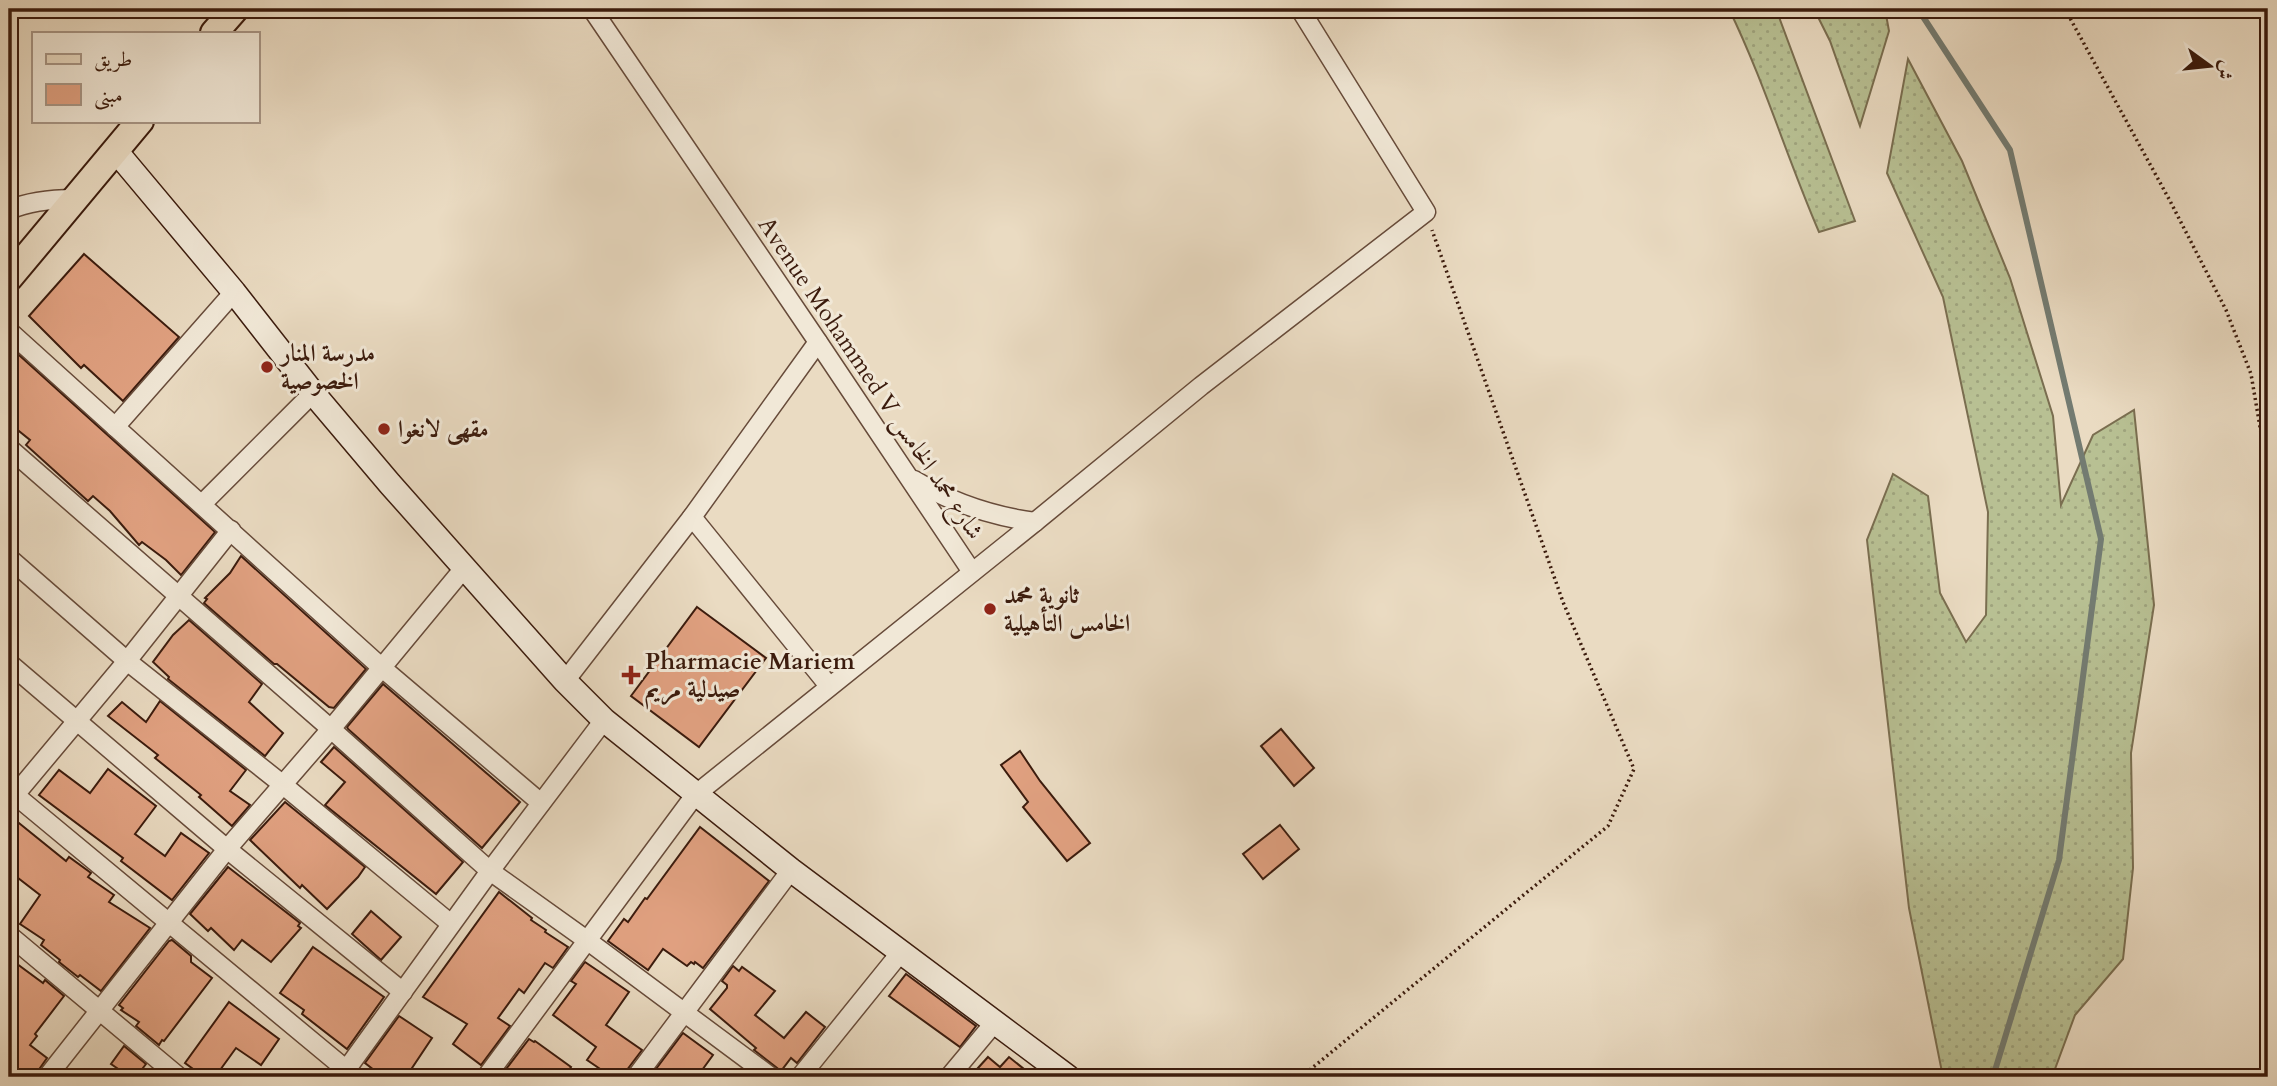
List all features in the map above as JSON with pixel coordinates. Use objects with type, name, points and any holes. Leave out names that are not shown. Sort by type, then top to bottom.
[{"type":"main road","points":[[215,32],[235,9]]},
{"type":"main road","points":[[9,278],[139,122]]},
{"type":"street","name":"Avenue Mohammed V شارع محمد الخامس","points":[[486,1077],[695,794],[972,572],[592,9]]},
{"type":"street","points":[[972,572],[1201,386],[1426,212],[1300,9]]},
{"type":"street","points":[[115,150],[390,484],[565,681],[604,720],[790,870],[1068,1077]]},
{"type":"street","points":[[9,210],[44,200],[74,199]]},
{"type":"street","points":[[115,427],[234,292]]},
{"type":"street","points":[[9,331],[381,667],[541,803]]},
{"type":"street","points":[[565,681],[692,517],[818,342]]},
{"type":"street","points":[[202,504],[313,393]]},
{"type":"street","points":[[9,447],[490,871],[771,1077]]},
{"type":"street","points":[[910,478],[949,500],[970,508],[1035,522]]},
{"type":"street","points":[[692,517],[829,686]]},
{"type":"street","points":[[230,530],[127,661],[11,796],[169,924],[347,1075],[451,924],[604,720]]},
{"type":"street","points":[[9,558],[127,661],[282,784],[451,924]]},
{"type":"street","points":[[47,1077],[227,849],[331,729],[465,566]]},
{"type":"street","points":[[9,663],[227,849],[403,992]]},
{"type":"street","points":[[636,1077],[790,870]]},
{"type":"street","points":[[9,935],[179,1077]]},
{"type":"street","points":[[800,1077],[901,952]]},
{"type":"street","points":[[949,1077],[995,1022]]},
{"type":"path","points":[[2065,9],[2169,199],[2225,310],[2251,374],[2268,474]]},
{"type":"path","points":[[1301,1077],[1608,826],[1634,769],[1563,602],[1426,212]]},
{"type":"green space","points":[[1729,9],[1776,9],[1855,221],[1819,232]]},
{"type":"green space","points":[[1814,9],[1885,9],[1889,31],[1860,126],[1830,41]]},
{"type":"green space","points":[[1908,59],[1962,161],[2010,278],[2053,416],[2061,505],[2093,435],[2134,410],[2154,605],[2131,753],[2133,868],[2123,959],[2075,1015],[2052,1077],[1943,1077],[1909,908],[1867,540],[1893,474],[1928,496],[1940,593],[1966,642],[1986,615],[1988,512],[1943,297],[1887,173]]},
{"type":"building","points":[[84,254],[179,337],[123,401],[84,365],[81,368],[29,316]]},
{"type":"building","points":[[9,346],[215,532],[181,575],[142,542],[139,545],[110,511],[93,496],[88,501],[26,445],[30,440],[9,423]]},
{"type":"building","points":[[241,556],[366,669],[334,708],[329,707],[274,664],[204,603],[207,599],[205,598],[230,573]]},
{"type":"building","points":[[697,607],[766,658],[699,747],[631,696]]},
{"type":"building","points":[[189,620],[262,684],[249,702],[283,733],[265,756],[168,679],[153,662],[173,635]]},
{"type":"building","points":[[383,684],[520,802],[482,848],[348,729]]},
{"type":"building","points":[[160,701],[246,770],[230,791],[250,805],[232,826],[199,797],[201,795],[155,758],[158,755],[108,716],[122,702],[146,722]]},
{"type":"building","points":[[1281,729],[1314,768],[1294,786],[1261,746]]},
{"type":"building","points":[[334,747],[463,862],[436,894],[325,805],[345,782],[321,762]]},
{"type":"building","points":[[1020,751],[1040,781],[1090,843],[1067,861],[1023,807],[1028,802],[1001,765]]},
{"type":"building","points":[[108,769],[156,806],[135,834],[165,856],[181,833],[209,853],[172,900],[121,861],[123,858],[39,795],[59,770],[90,793]]},
{"type":"building","points":[[285,802],[365,867],[327,909],[302,885],[300,888],[250,840]]},
{"type":"building","points":[[9,815],[66,861],[69,857],[91,873],[88,877],[114,895],[109,902],[150,928],[101,991],[59,962],[60,960],[41,945],[44,940],[20,924],[40,895],[9,871]]},
{"type":"building","points":[[1280,825],[1299,849],[1263,879],[1243,854]]},
{"type":"building","points":[[700,827],[769,881],[703,968],[695,962],[687,966],[663,949],[648,970],[608,941],[624,919],[628,922],[645,898],[647,899]]},
{"type":"building","points":[[228,867],[300,923],[298,926],[301,928],[271,962],[242,940],[234,950],[211,928],[208,931],[190,914]]},
{"type":"building","points":[[499,892],[546,930],[545,932],[568,947],[553,968],[545,963],[524,993],[519,989],[498,1018],[510,1026],[481,1065],[453,1044],[467,1024],[423,997]]},
{"type":"building","points":[[371,911],[401,937],[381,960],[352,934]]},
{"type":"building","points":[[172,940],[191,956],[191,962],[212,978],[159,1045],[136,1026],[139,1022],[121,1010],[123,1008],[119,1005]]},
{"type":"building","points":[[313,947],[384,997],[347,1049],[302,1014],[304,1010],[280,993]]},
{"type":"building","points":[[9,958],[43,983],[45,980],[64,996],[35,1034],[37,1036],[30,1045],[47,1058],[36,1077],[28,1077],[9,1062]]},
{"type":"building","points":[[585,962],[629,992],[606,1025],[642,1050],[625,1077],[612,1077],[587,1060],[596,1047],[553,1015],[576,984],[571,981]]},
{"type":"building","points":[[733,966],[739,971],[742,967],[775,991],[755,1015],[784,1038],[806,1012],[825,1027],[797,1063],[791,1058],[781,1071],[710,1009],[727,988],[722,981]]},
{"type":"building","points":[[906,974],[976,1026],[960,1047],[889,996]]},
{"type":"building","points":[[229,1002],[279,1039],[261,1065],[236,1048],[215,1077],[204,1077],[185,1063]]},
{"type":"building","points":[[399,1016],[432,1038],[406,1077],[383,1077],[365,1063]]},
{"type":"building","points":[[683,1033],[713,1055],[697,1077],[650,1077]]},
{"type":"building","points":[[529,1039],[571,1067],[564,1077],[500,1077]]},
{"type":"building","points":[[124,1046],[146,1064],[136,1077],[130,1077],[111,1064]]},
{"type":"building","points":[[988,1057],[1000,1067],[1009,1057],[1034,1077],[989,1077],[978,1068]]},
{"type":"waterway","points":[[1918,9],[2010,150],[2101,539],[2059,860],[1993,1077]]},
{"type":"place","name":"مدرسة المنار الخصوصية","points":[[267,367]]},
{"type":"place","name":"مقهى لانغوا","points":[[384,429]]},
{"type":"place","name":"ثانوية محمد الخامس التأهيلية","points":[[990,609]]},
{"type":"place","name":"Pharmacie Mariem صيدلية مريم","points":[[631,675]]}]
